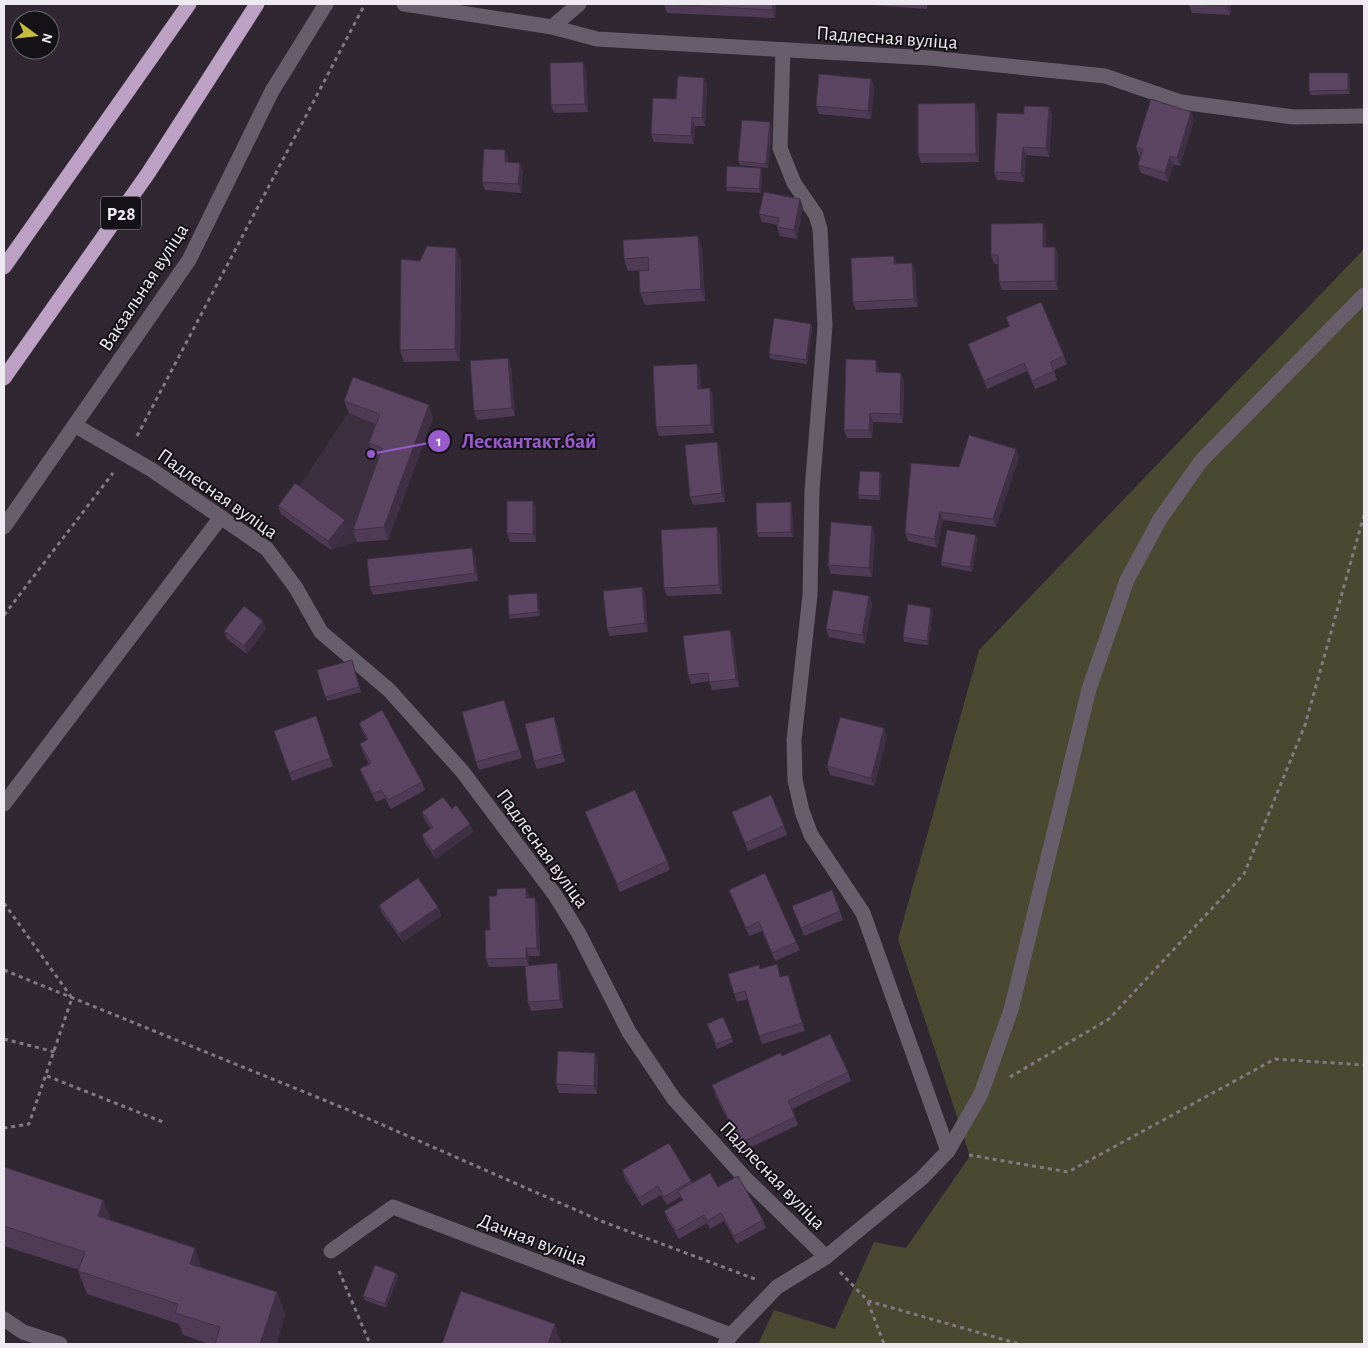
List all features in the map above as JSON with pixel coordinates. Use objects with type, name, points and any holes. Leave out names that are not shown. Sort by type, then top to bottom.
[{"type":"highway","points":[[4,267],[189,4]]},
{"type":"highway","name":"Р28","points":[[4,378],[149,172],[257,4]]},
{"type":"street","name":"Вакзальная вуліца","points":[[4,526],[76,426],[189,260],[272,92],[326,4]]},
{"type":"street","name":"Падлесная вуліца","points":[[404,4],[552,27],[597,39],[930,58],[1105,76],[1181,102],[1293,116],[1364,116]]},
{"type":"street","points":[[552,27],[579,4]]},
{"type":"street","points":[[783,50],[780,148],[794,183],[816,215],[820,229],[825,326],[812,491],[810,595],[794,740],[796,780],[802,811],[811,836],[863,913],[948,1151]]},
{"type":"street","points":[[826,1257],[922,1178],[948,1151],[981,1094],[1011,1010],[1089,689],[1127,580],[1160,519],[1202,461],[1364,295]]},
{"type":"street","name":"Падлесная вуліца","points":[[76,426],[152,470],[267,549],[296,588],[321,632],[389,690],[462,771],[555,895],[578,932],[629,1032],[674,1099],[745,1178],[826,1257],[777,1287],[728,1339]]},
{"type":"street","points":[[4,804],[221,517]]},
{"type":"street","name":"Дачная вуліца","points":[[331,1252],[393,1207],[728,1339]]},
{"type":"street","points":[[4,1319],[23,1332],[60,1344]]},
{"type":"path","points":[[4,615],[127,456],[365,4]]},
{"type":"path","points":[[981,1094],[1109,1018],[1244,874],[1305,725],[1364,515]]},
{"type":"path","points":[[4,903],[72,998]]},
{"type":"path","points":[[4,970],[351,1111],[601,1221],[777,1287]]},
{"type":"path","points":[[4,1128],[29,1124],[47,1076],[72,998]]},
{"type":"path","points":[[4,1039],[55,1052]]},
{"type":"path","points":[[948,1151],[1068,1172],[1275,1059],[1364,1064]]},
{"type":"path","points":[[47,1076],[163,1122]]},
{"type":"path","points":[[331,1252],[370,1344]]},
{"type":"path","points":[[826,1257],[868,1301],[884,1344]]},
{"type":"path","points":[[868,1301],[1018,1344]]},
{"type":"shaded area","points":[[1364,249],[1364,1344],[758,1344],[774,1310],[835,1329],[874,1242],[906,1248],[970,1156],[898,939],[979,650]]},
{"type":"shaded area","points":[[357,389],[433,417],[388,540],[357,542],[331,550],[281,514],[348,413]]},
{"type":"building","points":[[664,4],[773,4],[772,10]]},
{"type":"building","points":[[1189,4],[1227,4],[1227,6]]},
{"type":"building","points":[[583,62],[585,104],[551,105],[550,63]]},
{"type":"building","points":[[1309,73],[1348,73],[1348,90],[1309,91]]},
{"type":"building","points":[[819,74],[871,79],[868,111],[816,106]]},
{"type":"building","points":[[678,76],[704,78],[702,118],[692,117],[691,136],[651,134],[653,98],[676,99]]},
{"type":"building","points":[[1151,99],[1191,112],[1177,158],[1170,156],[1165,173],[1138,165],[1143,149],[1136,147]]},
{"type":"building","points":[[975,103],[976,154],[918,154],[918,104]]},
{"type":"building","points":[[1024,106],[1049,107],[1046,148],[1023,147],[1021,173],[994,172],[997,113],[1024,114]]},
{"type":"building","points":[[742,120],[770,122],[766,164],[738,161]]},
{"type":"building","points":[[484,149],[505,150],[505,162],[520,163],[518,184],[482,182]]},
{"type":"building","points":[[727,166],[761,168],[759,189],[726,187]]},
{"type":"building","points":[[764,192],[800,199],[794,230],[777,227],[779,218],[759,214]]},
{"type":"building","points":[[1043,223],[1043,247],[1055,247],[1055,281],[999,282],[998,255],[991,255],[991,224]]},
{"type":"building","points":[[698,236],[701,289],[640,293],[639,271],[649,270],[648,257],[624,259],[623,240]]},
{"type":"building","points":[[427,246],[456,248],[455,349],[400,350],[401,259],[420,261]]},
{"type":"building","points":[[894,256],[894,264],[912,263],[914,299],[853,302],[851,258]]},
{"type":"building","points":[[1041,302],[1064,356],[1050,362],[1054,371],[1032,381],[1024,363],[984,381],[968,344],[1010,326],[1006,317]]},
{"type":"building","points":[[774,318],[811,324],[806,360],[769,354]]},
{"type":"building","points":[[508,358],[512,408],[474,411],[470,361]]},
{"type":"building","points":[[846,359],[876,360],[876,372],[901,373],[900,414],[870,413],[869,430],[844,430]]},
{"type":"building","points":[[697,364],[698,389],[710,388],[711,425],[656,427],[653,366]]},
{"type":"building","points":[[353,377],[429,405],[384,527],[353,530],[382,448],[369,443],[380,414],[344,401]]},
{"type":"building","points":[[969,435],[1016,449],[993,519],[940,512],[934,539],[905,533],[911,463],[959,467]]},
{"type":"building","points":[[717,442],[722,493],[690,497],[685,445]]},
{"type":"building","points":[[860,471],[880,472],[879,496],[858,495]]},
{"type":"building","points":[[295,483],[345,520],[328,541],[278,506]]},
{"type":"building","points":[[507,501],[533,501],[533,534],[507,533]]},
{"type":"building","points":[[791,502],[791,532],[757,533],[756,503]]},
{"type":"building","points":[[831,522],[872,526],[869,568],[828,565]]},
{"type":"building","points":[[717,527],[719,585],[664,588],[661,530]]},
{"type":"building","points":[[947,530],[976,535],[970,567],[941,562]]},
{"type":"building","points":[[472,548],[475,573],[370,587],[367,559]]},
{"type":"building","points":[[642,587],[645,623],[607,628],[603,591]]},
{"type":"building","points":[[833,590],[869,596],[862,635],[826,629]]},
{"type":"building","points":[[537,593],[538,612],[509,615],[508,595]]},
{"type":"building","points":[[908,604],[931,608],[927,641],[903,637]]},
{"type":"building","points":[[244,606],[263,621],[244,646],[224,631]]},
{"type":"building","points":[[730,630],[736,679],[709,682],[708,673],[688,675],[683,636]]},
{"type":"building","points":[[352,660],[359,687],[325,697],[317,670]]},
{"type":"building","points":[[504,700],[519,750],[476,762],[462,712]]},
{"type":"building","points":[[382,710],[422,782],[388,800],[381,790],[373,794],[360,769],[371,763],[360,744],[368,739],[359,723]]},
{"type":"building","points":[[316,716],[330,758],[289,773],[274,731]]},
{"type":"building","points":[[554,717],[562,754],[534,761],[525,724]]},
{"type":"building","points":[[840,717],[884,728],[871,778],[827,766]]},
{"type":"building","points":[[635,790],[667,861],[617,884],[585,812]]},
{"type":"building","points":[[771,795],[784,826],[745,843],[732,812]]},
{"type":"building","points":[[443,797],[452,809],[456,805],[470,824],[433,851],[422,835],[433,827],[422,812]]},
{"type":"building","points":[[765,873],[796,942],[772,953],[759,922],[746,928],[729,890]]},
{"type":"building","points":[[418,878],[438,907],[399,934],[379,905]]},
{"type":"building","points":[[526,888],[526,898],[535,898],[537,948],[526,948],[526,958],[486,959],[485,930],[490,930],[489,896],[497,896],[497,889]]},
{"type":"building","points":[[832,890],[840,911],[801,928],[792,906]]},
{"type":"building","points":[[557,963],[560,1000],[528,1002],[525,966]]},
{"type":"building","points":[[777,964],[780,977],[788,975],[802,1023],[759,1036],[745,991],[734,994],[728,974],[759,965],[760,969]]},
{"type":"building","points":[[723,1017],[732,1038],[716,1044],[707,1024]]},
{"type":"building","points":[[830,1034],[848,1072],[788,1101],[795,1117],[740,1143],[712,1085],[780,1053],[782,1056]]},
{"type":"building","points":[[558,1051],[595,1053],[594,1086],[556,1084]]},
{"type":"building","points":[[669,1143],[691,1181],[664,1197],[658,1186],[639,1198],[622,1170]]},
{"type":"building","points":[[4,1167],[103,1200],[98,1216],[195,1248],[190,1264],[277,1292],[260,1344],[215,1344],[220,1327],[175,1313],[178,1304],[78,1271],[85,1252],[4,1226]]},
{"type":"building","points":[[710,1173],[718,1187],[738,1176],[763,1220],[734,1236],[721,1213],[707,1221],[704,1215],[676,1231],[664,1211],[683,1200],[678,1191]]},
{"type":"building","points":[[375,1265],[396,1273],[385,1304],[363,1296]]},
{"type":"building","points":[[461,1291],[555,1324],[548,1344],[442,1344]]},
{"type":"place","name":"Лескантакт.бай","points":[[371,454]]}]
